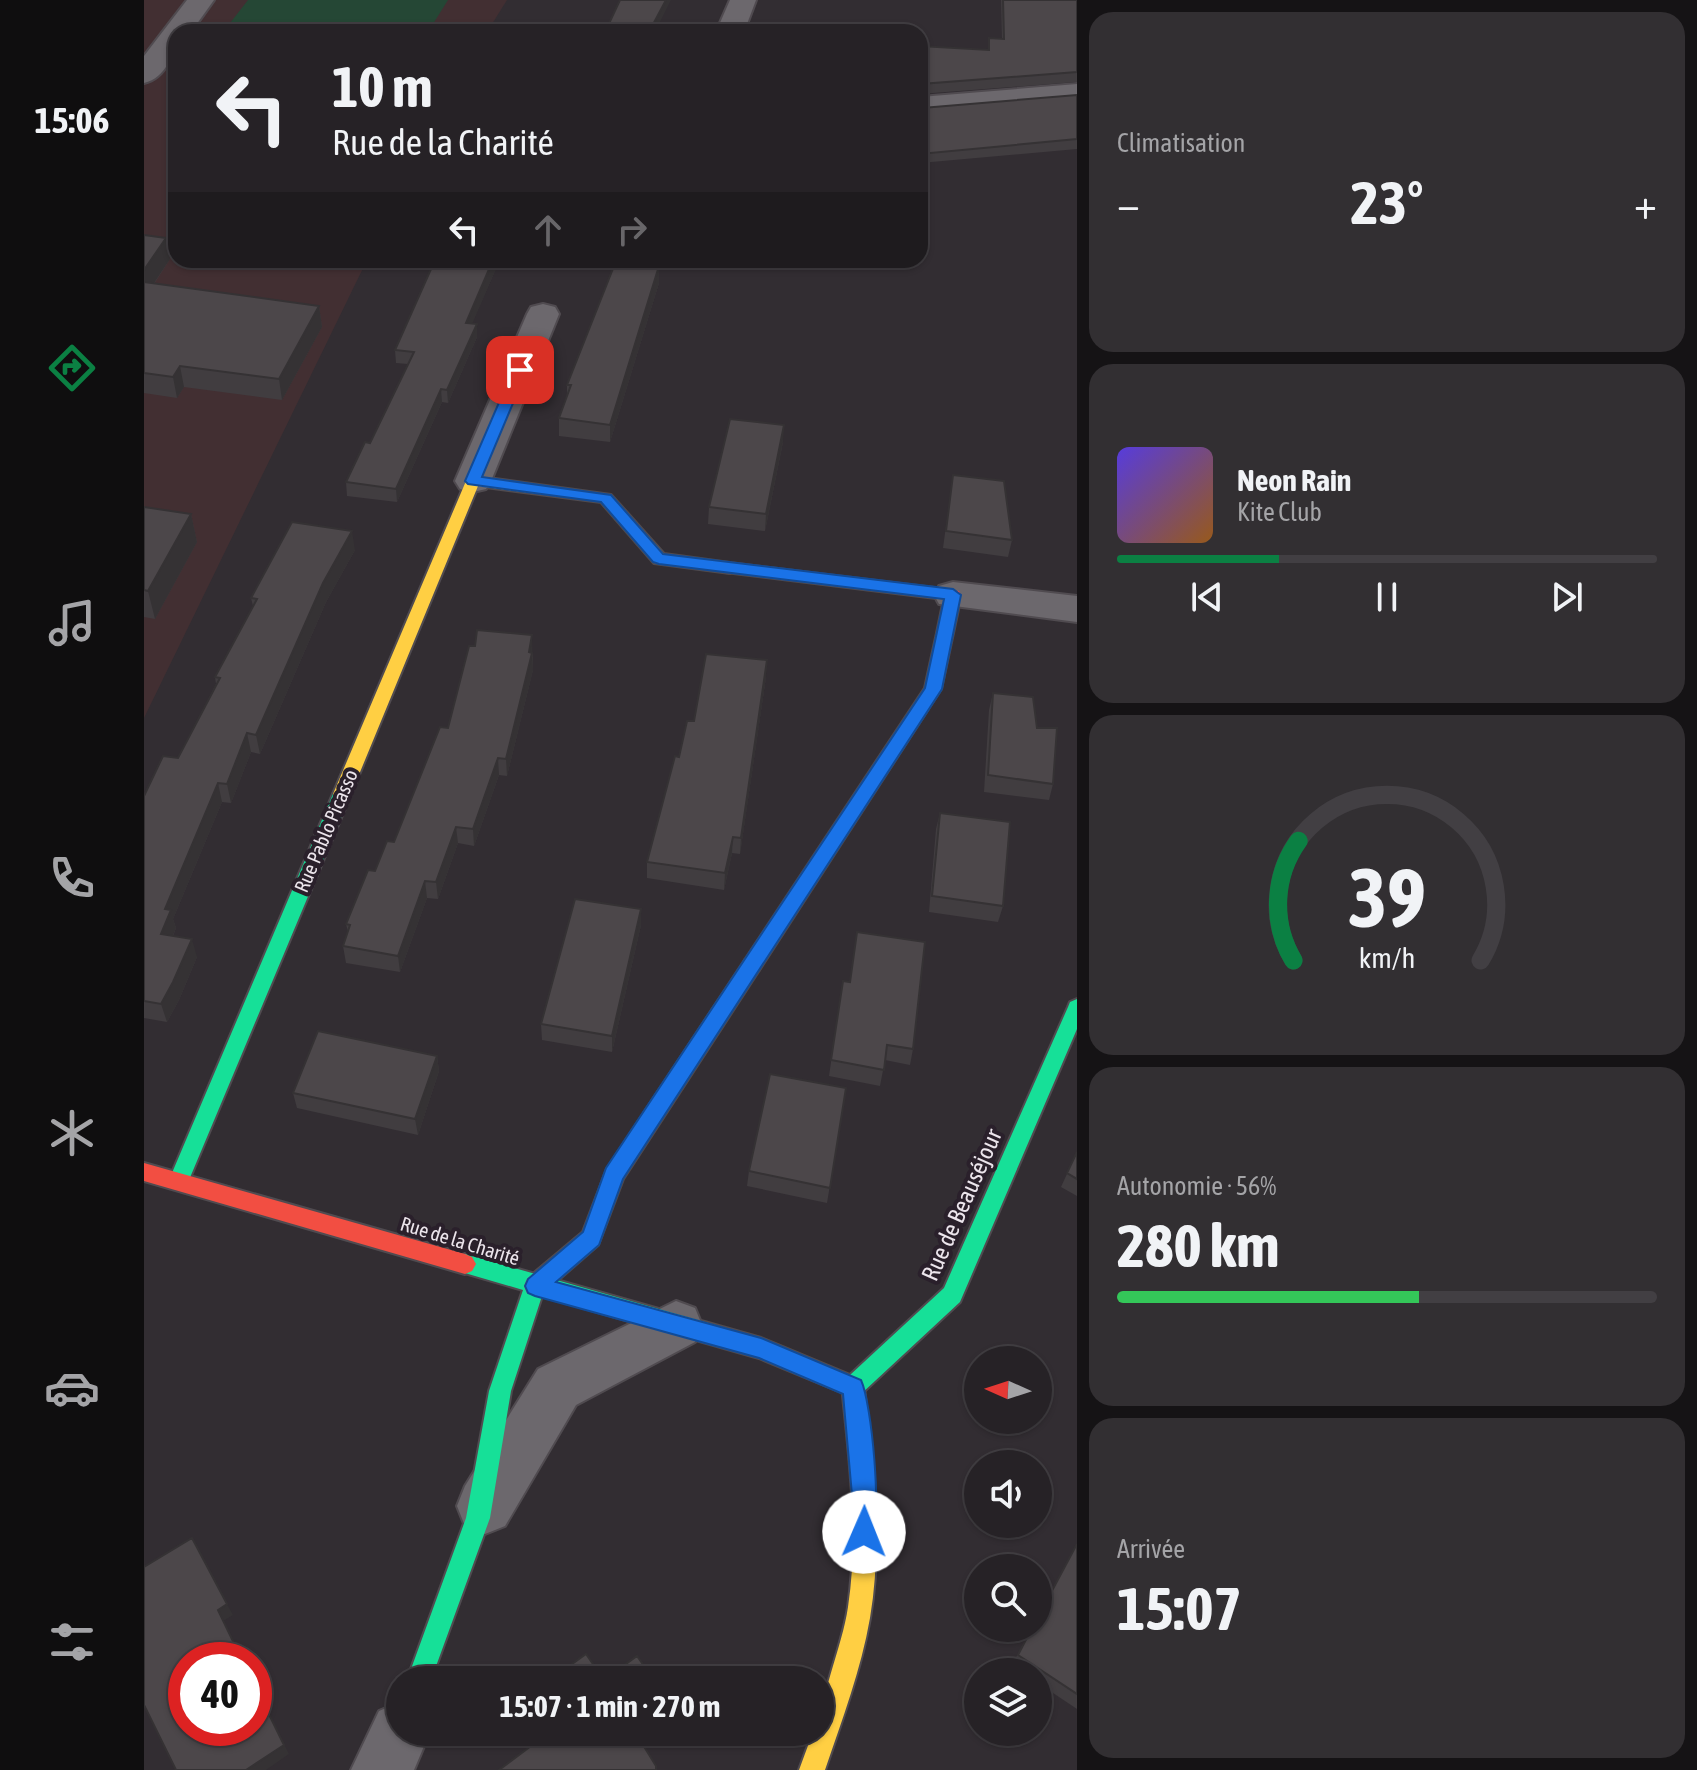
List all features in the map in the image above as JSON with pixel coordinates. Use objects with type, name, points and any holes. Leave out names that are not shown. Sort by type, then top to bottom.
[{"type":"street","points":[[182,24],[201,0]]},
{"type":"street","points":[[733,24],[743,0]]},
{"type":"street","points":[[144,75],[168,43]]},
{"type":"street","points":[[928,105],[1077,93]]},
{"type":"street","name":"Rue Pablo Picasso","points":[[179,1180],[543,314]]},
{"type":"street","points":[[473,481],[606,498],[659,559],[1077,609]]},
{"type":"street","points":[[424,1666],[478,1518],[500,1391],[535,1286],[591,1238],[614,1175],[933,689],[953,595]]},
{"type":"street","name":"Rue de Beauséjour","points":[[853,1387],[952,1295],[1077,1007]]},
{"type":"street","name":"Rue de la Charité","points":[[144,1172],[761,1348],[853,1387]]},
{"type":"street","points":[[478,1518],[557,1387],[676,1325]]},
{"type":"street","points":[[812,1770],[852,1648],[863,1580],[864,1484],[853,1387]]},
{"type":"street","points":[[382,1770],[393,1746]]},
{"type":"shaded area","points":[[144,0],[507,0],[492,24],[168,24],[168,268],[363,268],[144,718]]},
{"type":"green space","points":[[248,0],[448,0],[433,24],[229,24]]},
{"type":"building","points":[[620,0],[666,0],[653,24],[609,24]]},
{"type":"building","points":[[1003,0],[1077,0],[1077,72],[928,83],[928,46],[989,50],[989,38],[1004,39]]},
{"type":"building","points":[[1077,95],[1077,139],[928,153],[928,107]]},
{"type":"building","points":[[144,235],[166,238],[144,270]]},
{"type":"building","points":[[431,268],[490,268],[466,323],[477,324],[447,390],[441,389],[396,489],[346,482],[365,442],[370,443],[414,352],[395,350]]},
{"type":"building","points":[[613,268],[658,268],[610,425],[559,418],[571,385],[567,385]]},
{"type":"building","points":[[144,282],[319,306],[279,379],[180,366],[173,377],[144,373]]},
{"type":"building","points":[[730,419],[784,425],[766,514],[709,507]]},
{"type":"building","points":[[953,475],[1004,481],[1012,540],[946,531]]},
{"type":"building","points":[[144,507],[191,514],[148,591],[144,590]]},
{"type":"building","points":[[292,522],[352,531],[323,583],[256,735],[247,733],[227,784],[218,783],[165,909],[171,910],[161,934],[192,939],[161,1004],[144,1001],[144,796],[163,756],[178,758],[220,678],[215,677],[257,599],[251,598]]},
{"type":"building","points":[[477,630],[532,635],[529,652],[532,653],[506,759],[498,758],[473,829],[456,827],[436,882],[425,881],[398,956],[343,946],[350,925],[346,924],[368,870],[375,871],[387,841],[394,842],[440,727],[448,728],[469,646],[475,646]]},
{"type":"building","points":[[706,654],[767,660],[741,838],[733,837],[725,873],[647,862],[675,756],[679,757],[687,721],[694,721]]},
{"type":"building","points":[[993,693],[1033,697],[1037,728],[1057,728],[1053,784],[988,775]]},
{"type":"building","points":[[940,813],[1010,822],[1003,906],[932,896]]},
{"type":"building","points":[[575,899],[641,909],[612,1036],[541,1024]]},
{"type":"building","points":[[857,932],[925,942],[913,1049],[887,1045],[884,1070],[831,1060],[843,981],[850,982]]},
{"type":"building","points":[[318,1031],[437,1056],[415,1119],[293,1093]]},
{"type":"building","points":[[770,1074],[846,1088],[830,1188],[749,1171]]},
{"type":"building","points":[[1077,1152],[1077,1179],[1067,1173]]},
{"type":"building","points":[[192,1538],[227,1604],[218,1610],[233,1642],[168,1642],[168,1746],[272,1746],[272,1721],[284,1745],[246,1770],[176,1770],[144,1705],[144,1567]]},
{"type":"building","points":[[1077,1544],[1077,1694],[1052,1677],[1052,1658],[1023,1658],[1018,1655],[1025,1642],[1052,1642],[1052,1591]]},
{"type":"building","points":[[586,1654],[594,1666],[569,1666]]},
{"type":"building","points":[[637,1656],[644,1666],[623,1666]]},
{"type":"building","points":[[531,1746],[644,1746],[656,1766],[656,1770],[499,1770]]},
{"type":"traffic: fast","points":[[179,1180],[342,794]]},
{"type":"traffic: fast","points":[[853,1387],[952,1295],[1077,1007]]},
{"type":"traffic: fast","points":[[465,1264],[761,1348],[853,1387]]},
{"type":"traffic: fast","points":[[424,1666],[478,1518],[500,1391],[535,1286]]},
{"type":"traffic: slow","points":[[342,794],[473,481],[606,498],[659,559],[730,568]]},
{"type":"traffic: slow","points":[[752,965],[933,689],[945,633]]},
{"type":"traffic: slow","points":[[812,1770],[844,1676],[862,1589],[864,1502],[853,1387]]},
{"type":"traffic: jam","points":[[730,568],[953,595],[945,633]]},
{"type":"traffic: jam","points":[[535,1286],[591,1238],[614,1175],[752,965]]},
{"type":"traffic: jam","points":[[144,1172],[465,1264]]},
{"type":"route","points":[[520,370],[473,481],[606,498],[659,559],[953,595],[933,689],[614,1175],[591,1238],[535,1286],[761,1348],[853,1387],[864,1484],[864,1532]]}]
